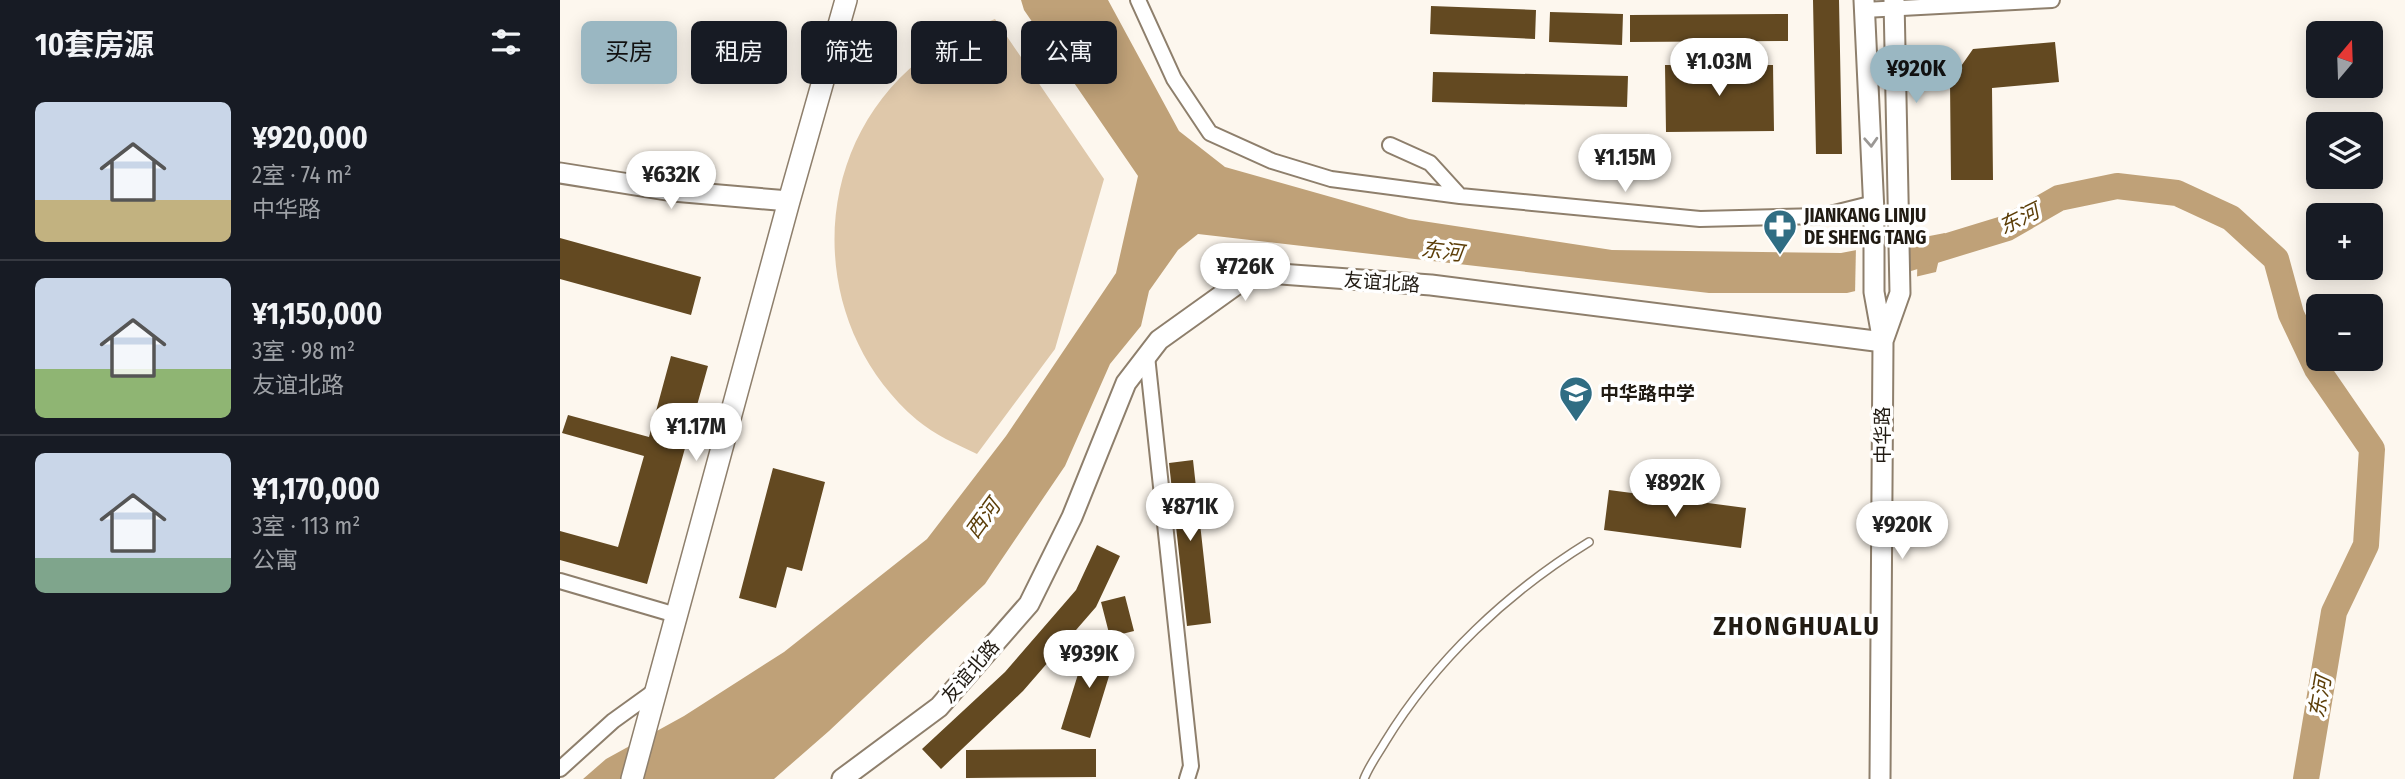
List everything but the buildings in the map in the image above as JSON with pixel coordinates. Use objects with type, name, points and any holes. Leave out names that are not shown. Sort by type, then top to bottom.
[{"type":"main road","points":[[632,779],[846,0]]},
{"type":"street","points":[[1138,0],[1174,79],[1210,133],[1272,162],[1331,179],[1460,196],[1700,219],[1822,216],[1874,208]]},
{"type":"street","points":[[1864,5],[2052,0]]},
{"type":"street","name":"中华路","points":[[1864,5],[1874,208],[1874,292],[1883,342],[1880,779]]},
{"type":"street","name":"中华路","points":[[1883,342],[1899,293],[1894,5]]},
{"type":"street","points":[[1390,145],[1430,163],[1460,196]]},
{"type":"street","points":[[560,173],[673,191],[789,201]]},
{"type":"street","name":"友谊北路","points":[[842,779],[939,707],[1029,604],[1072,517],[1126,383],[1159,340],[1254,271],[1431,285],[1883,342]]},
{"type":"street","points":[[1147,356],[1191,766],[1187,779]]},
{"type":"street","points":[[560,581],[676,615]]},
{"type":"street","points":[[560,769],[613,721],[656,690]]},
{"type":"lane","points":[[1364,779],[1405,709],[1477,627],[1546,569],[1589,542]]},
{"type":"shaded area","points":[[1007,37],[1021,57],[1021,84],[1039,84],[1104,179],[1055,349],[977,454],[946,439],[917,420],[881,381],[855,337],[840,289],[835,239],[840,189],[856,141],[883,98],[911,69],[911,84],[1007,84]]},
{"type":"water","name":"西河","points":[[1021,0],[1108,0],[1179,131],[1225,167],[1409,219],[1612,250],[1841,253],[1945,233],[1936,272],[1847,293],[1709,293],[1198,234],[1178,250],[1149,291],[1141,326],[1110,364],[1065,466],[985,584],[829,731],[774,779],[583,779],[606,759],[684,716],[784,652],[927,539],[1006,436],[1116,273],[1138,176],[1075,84],[1117,84],[1117,21],[1032,21]]},
{"type":"pier","points":[[1918,235],[1917,280],[1855,295],[1856,246]]},
{"type":"waterway","name":"东河","points":[[1909,258],[2007,228],[2059,198],[2117,186],[2177,193],[2231,218],[2276,259],[2291,314],[2317,369],[2372,449],[2366,545],[2334,612],[2306,779]]},
{"type":"place","name":"JIANKANG LINJU DE SHENG TANG","points":[[1780,256]]},
{"type":"place","name":"中华路中学","points":[[1576,423]]},
{"type":"district","name":"ZHONGHUALU","points":[[1797,626]]}]
